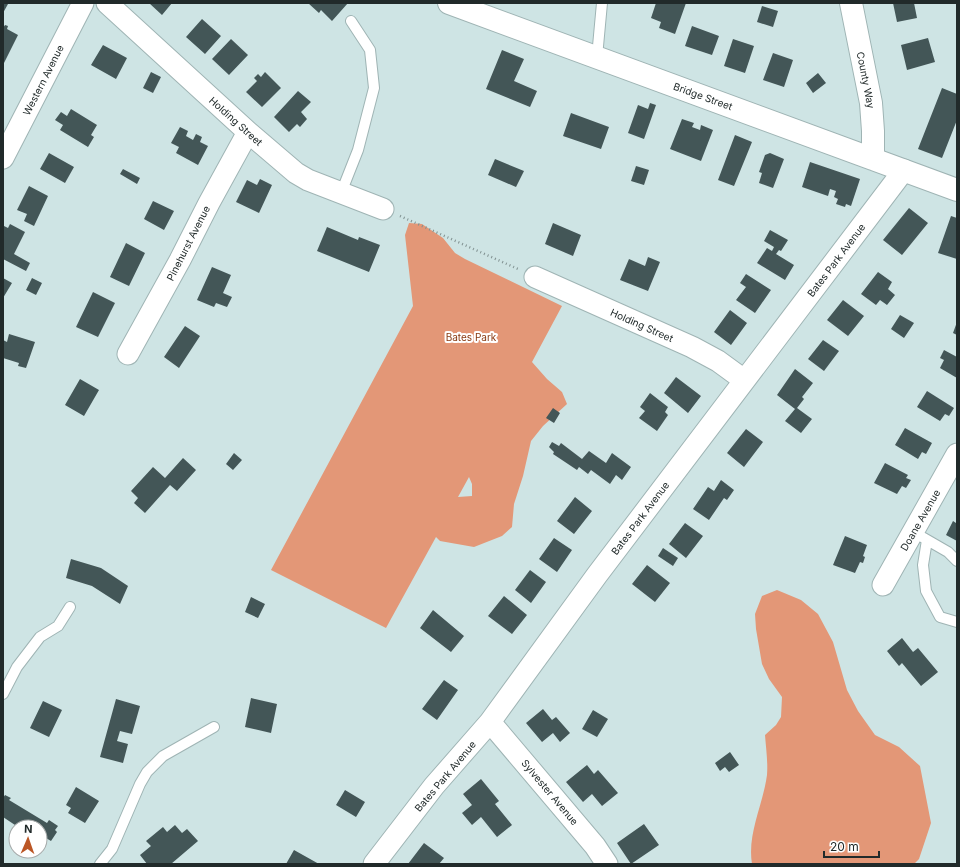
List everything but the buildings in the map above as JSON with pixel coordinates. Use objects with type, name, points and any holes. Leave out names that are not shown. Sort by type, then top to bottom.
[{"type":"main road","name":"Bridge Street","points":[[449,3],[957,190]]},
{"type":"main road","name":"County Way","points":[[851,3],[871,103],[873,122],[873,159]]},
{"type":"street","name":"Western Avenue","points":[[3,158],[83,3]]},
{"type":"street","name":"Holding Street","points":[[107,3],[248,132],[296,173],[308,180],[383,209]]},
{"type":"street","name":"Pinehurst Avenue","points":[[128,354],[248,132]]},
{"type":"street","name":"Bates Park Avenue","points":[[374,864],[434,786],[490,722],[597,575],[904,170]]},
{"type":"street","name":"Holding Street","points":[[535,277],[692,347],[718,361],[744,380]]},
{"type":"street","name":"Doane Avenue","points":[[883,585],[920,536],[957,454]]},
{"type":"street","name":"Sylvester Avenue","points":[[490,722],[595,846],[607,864]]},
{"type":"lane","points":[[597,57],[602,3]]},
{"type":"lane","points":[[341,193],[358,150],[374,88],[370,50],[351,21]]},
{"type":"lane","points":[[920,536],[948,552],[957,561]]},
{"type":"lane","points":[[920,536],[926,591],[940,617],[957,622]]},
{"type":"lane","points":[[3,694],[16,667],[40,637],[58,626],[70,607]]},
{"type":"lane","points":[[100,864],[112,849],[140,784],[148,772],[163,756],[214,727]]},
{"type":"path","points":[[383,209],[535,277]]},
{"type":"green space","name":"Bates Park","points":[[409,223],[422,224],[443,238],[455,253],[465,259],[562,306],[532,362],[547,379],[562,392],[567,404],[543,426],[531,441],[523,476],[514,504],[512,527],[502,536],[474,547],[440,541],[436,537],[386,628],[271,570],[413,306],[405,235]],"holes":[[[469,477],[472,484],[472,496],[458,497]]]},
{"type":"green space","points":[[777,590],[801,600],[818,614],[833,642],[847,690],[858,711],[875,735],[899,747],[920,766],[931,823],[919,859],[914,864],[752,864],[751,853],[753,831],[767,775],[765,735],[776,725],[781,717],[782,697],[769,679],[762,664],[755,614],[762,596]]}]
